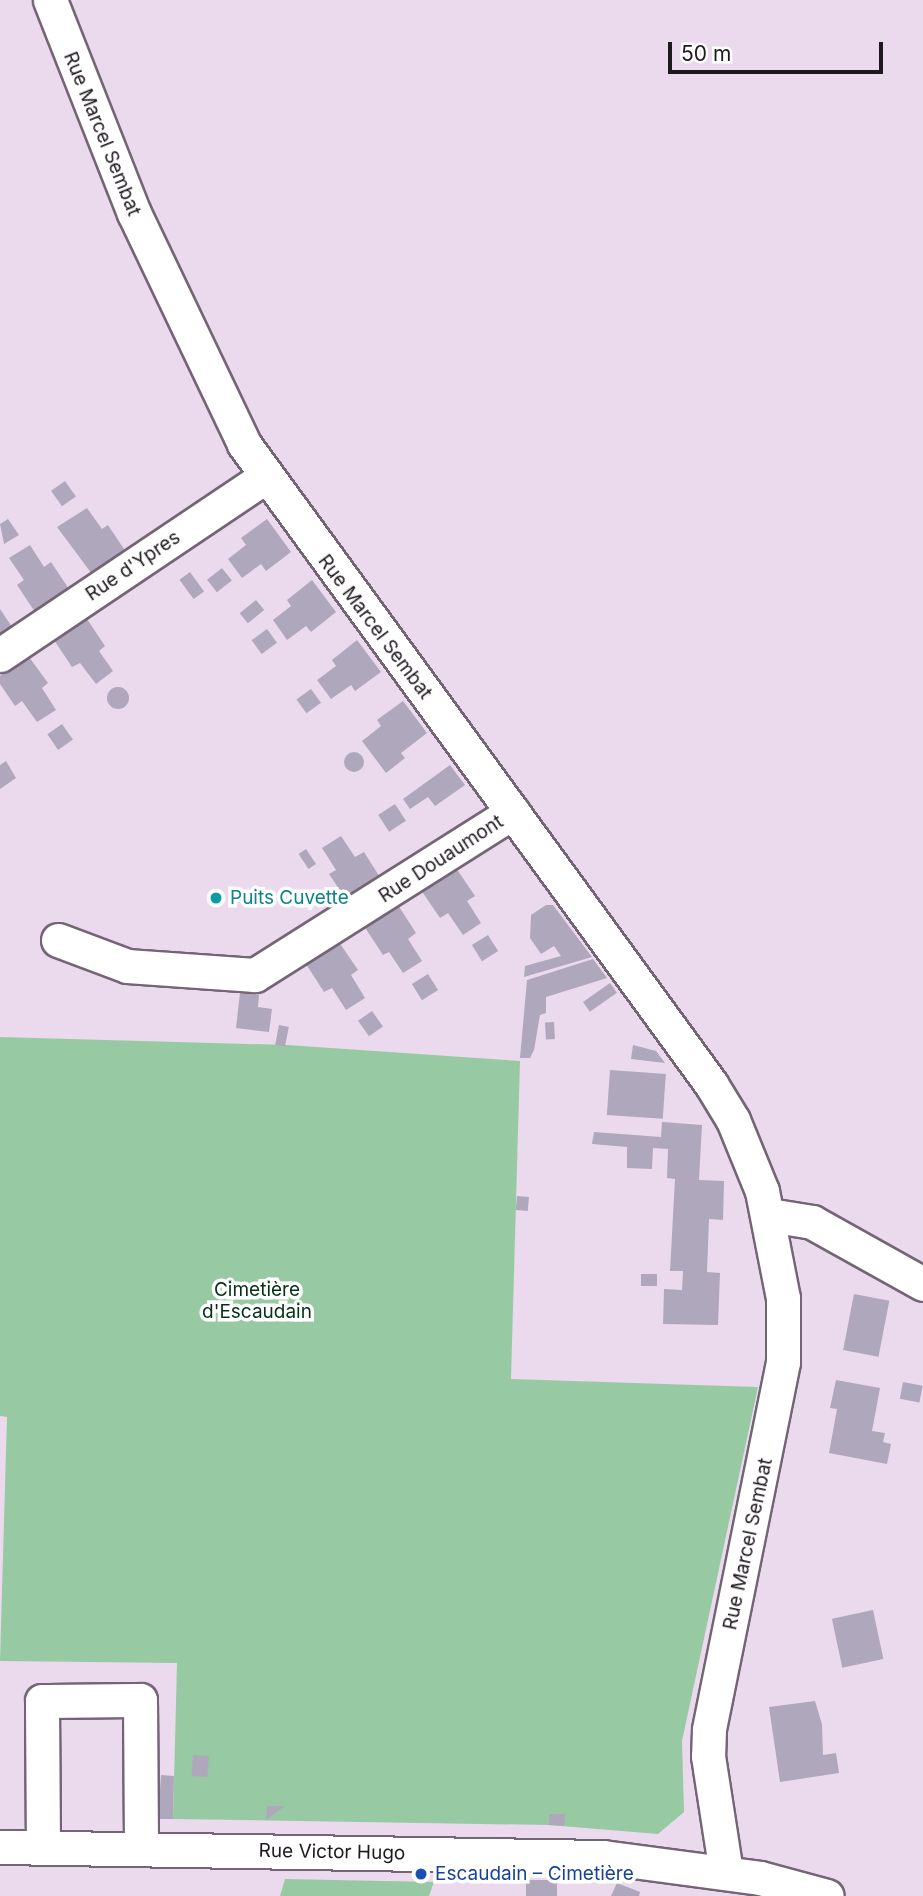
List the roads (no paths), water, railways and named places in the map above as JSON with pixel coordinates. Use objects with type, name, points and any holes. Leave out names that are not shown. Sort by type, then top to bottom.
[{"type":"street","name":"Rue Marcel Sembat","points":[[50,0],[161,275],[244,444],[265,477],[711,1084],[744,1145],[769,1214],[783,1298],[781,1385],[708,1744],[726,1872]]},
{"type":"street","name":"Rue d'Ypres","points":[[0,655],[265,477]]},
{"type":"street","name":"Rue Douaumont","points":[[58,940],[127,966],[255,975],[513,812]]},
{"type":"street","points":[[769,1214],[812,1222],[923,1284]]},
{"type":"street","points":[[43,1848],[42,1701],[140,1700],[141,1848]]},
{"type":"street","name":"Rue Victor Hugo","points":[[0,1847],[552,1854],[726,1872],[827,1896]]},
{"type":"place","name":"Puits Cuvette","points":[[216,898]]},
{"type":"place","name":"Escaudain – Cimetière","points":[[421,1874]]},
{"type":"park label","name":"Cimetière d'Escaudain","points":[[257,1301]]}]
